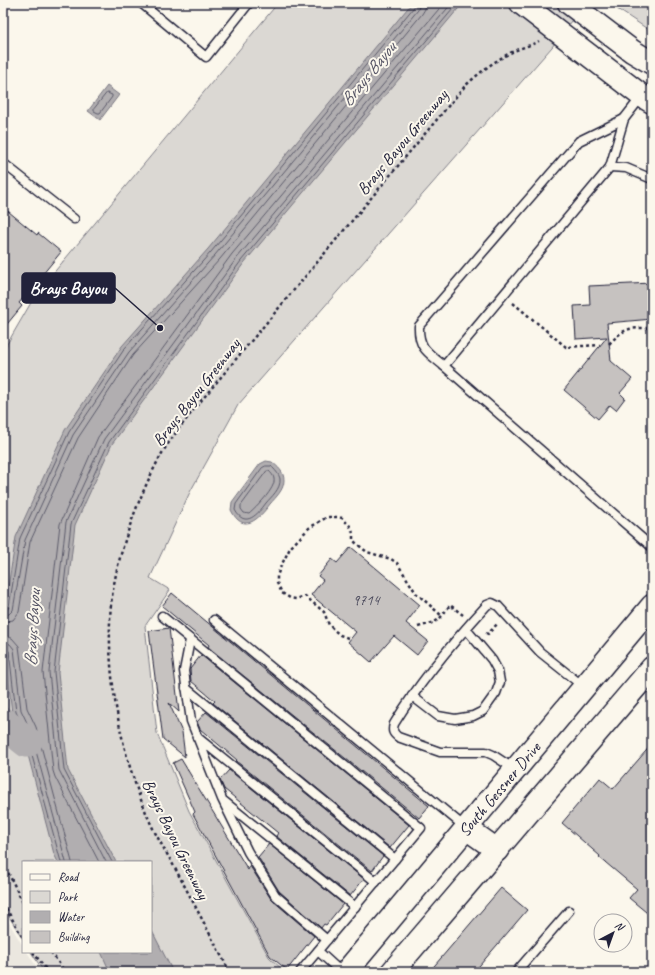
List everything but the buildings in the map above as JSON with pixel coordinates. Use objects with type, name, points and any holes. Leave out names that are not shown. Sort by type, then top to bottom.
[{"type":"main road","points":[[521,3],[543,30],[647,99]]},
{"type":"main road","points":[[569,3],[615,38],[652,63]]},
{"type":"main road","name":"South Gessner Drive","points":[[346,972],[652,606]]},
{"type":"main road","points":[[392,972],[652,668]]},
{"type":"main road","points":[[466,828],[497,850]]},
{"type":"lane","points":[[141,3],[206,57],[249,3]]},
{"type":"lane","points":[[647,99],[624,119],[579,141],[419,326],[418,337],[424,349],[652,547]]},
{"type":"lane","points":[[444,366],[610,166],[624,119]]},
{"type":"lane","points":[[3,162],[74,219]]},
{"type":"lane","points":[[610,166],[626,168],[652,179]]},
{"type":"lane","points":[[515,770],[486,752],[440,752],[398,737],[393,733],[392,729],[412,696],[472,622],[487,605],[492,603],[495,604],[540,652],[584,687]]},
{"type":"lane","points":[[162,616],[421,828],[300,972]]},
{"type":"lane","points":[[214,620],[466,828]]},
{"type":"lane","points":[[412,696],[438,716],[455,719],[473,716],[483,711],[496,693],[500,682],[498,671],[492,660],[466,629]]},
{"type":"lane","points":[[190,640],[184,671],[191,721],[222,799],[248,852],[275,895],[327,940]]},
{"type":"lane","points":[[186,688],[395,859]]},
{"type":"lane","points":[[196,736],[376,882]]},
{"type":"lane","points":[[222,799],[354,907]]},
{"type":"lane","points":[[516,972],[569,910]]},
{"type":"lane","points":[[318,951],[341,972]]},
{"type":"path","name":"Brays Bayou Greenway","points":[[230,972],[148,817],[133,780],[123,747],[113,683],[110,621],[112,592],[123,545],[146,484],[161,454],[195,408],[465,86],[478,74],[543,30]]},
{"type":"path","points":[[504,295],[566,347],[600,345]]},
{"type":"path","points":[[609,344],[621,332],[630,328],[652,328]]},
{"type":"path","points":[[348,638],[340,635],[334,630],[329,624],[324,612],[305,596],[296,599],[290,598],[282,592],[277,582],[277,576],[290,548],[308,528],[327,517],[332,516],[342,518],[352,529],[353,540],[357,544],[367,552],[391,559],[397,563],[416,593],[442,616]]},
{"type":"path","points":[[418,627],[436,622],[450,605],[488,634],[498,623],[502,622]]},
{"type":"path","points":[[3,862],[22,901]]},
{"type":"path","points":[[3,903],[22,936]]},
{"type":"path","points":[[34,953],[48,972]]},
{"type":"path","points":[[52,953],[65,972]]},
{"type":"shaded area","points":[[3,913],[22,944],[22,953],[28,953],[40,972],[3,972]]},
{"type":"green space","points":[[278,3],[576,3],[579,10],[552,47],[238,405],[190,492],[150,578],[170,590],[145,626],[157,733],[189,811],[269,957],[285,972],[44,972],[32,953],[152,953],[152,861],[22,861],[22,937],[3,907],[3,351],[36,294]]},
{"type":"green space","points":[[608,3],[652,3],[652,32]]},
{"type":"water","points":[[412,3],[463,3],[244,263],[112,444],[75,525],[58,673],[68,770],[115,861],[58,861],[54,854],[22,732],[12,713],[3,636],[3,619],[16,537],[65,430],[122,346],[208,249]]},
{"type":"water","points":[[107,86],[119,95],[100,120],[88,111]]},
{"type":"water","points":[[266,461],[272,462],[282,472],[284,477],[283,487],[261,515],[251,522],[241,522],[236,518],[231,510],[232,502],[260,464]]},
{"type":"water","points":[[152,931],[173,972],[110,972],[101,953],[152,953]]},
{"type":"waterway","points":[[3,723],[27,742]]},
{"type":"place","name":"Brays Bayou","points":[[160,328]]}]
